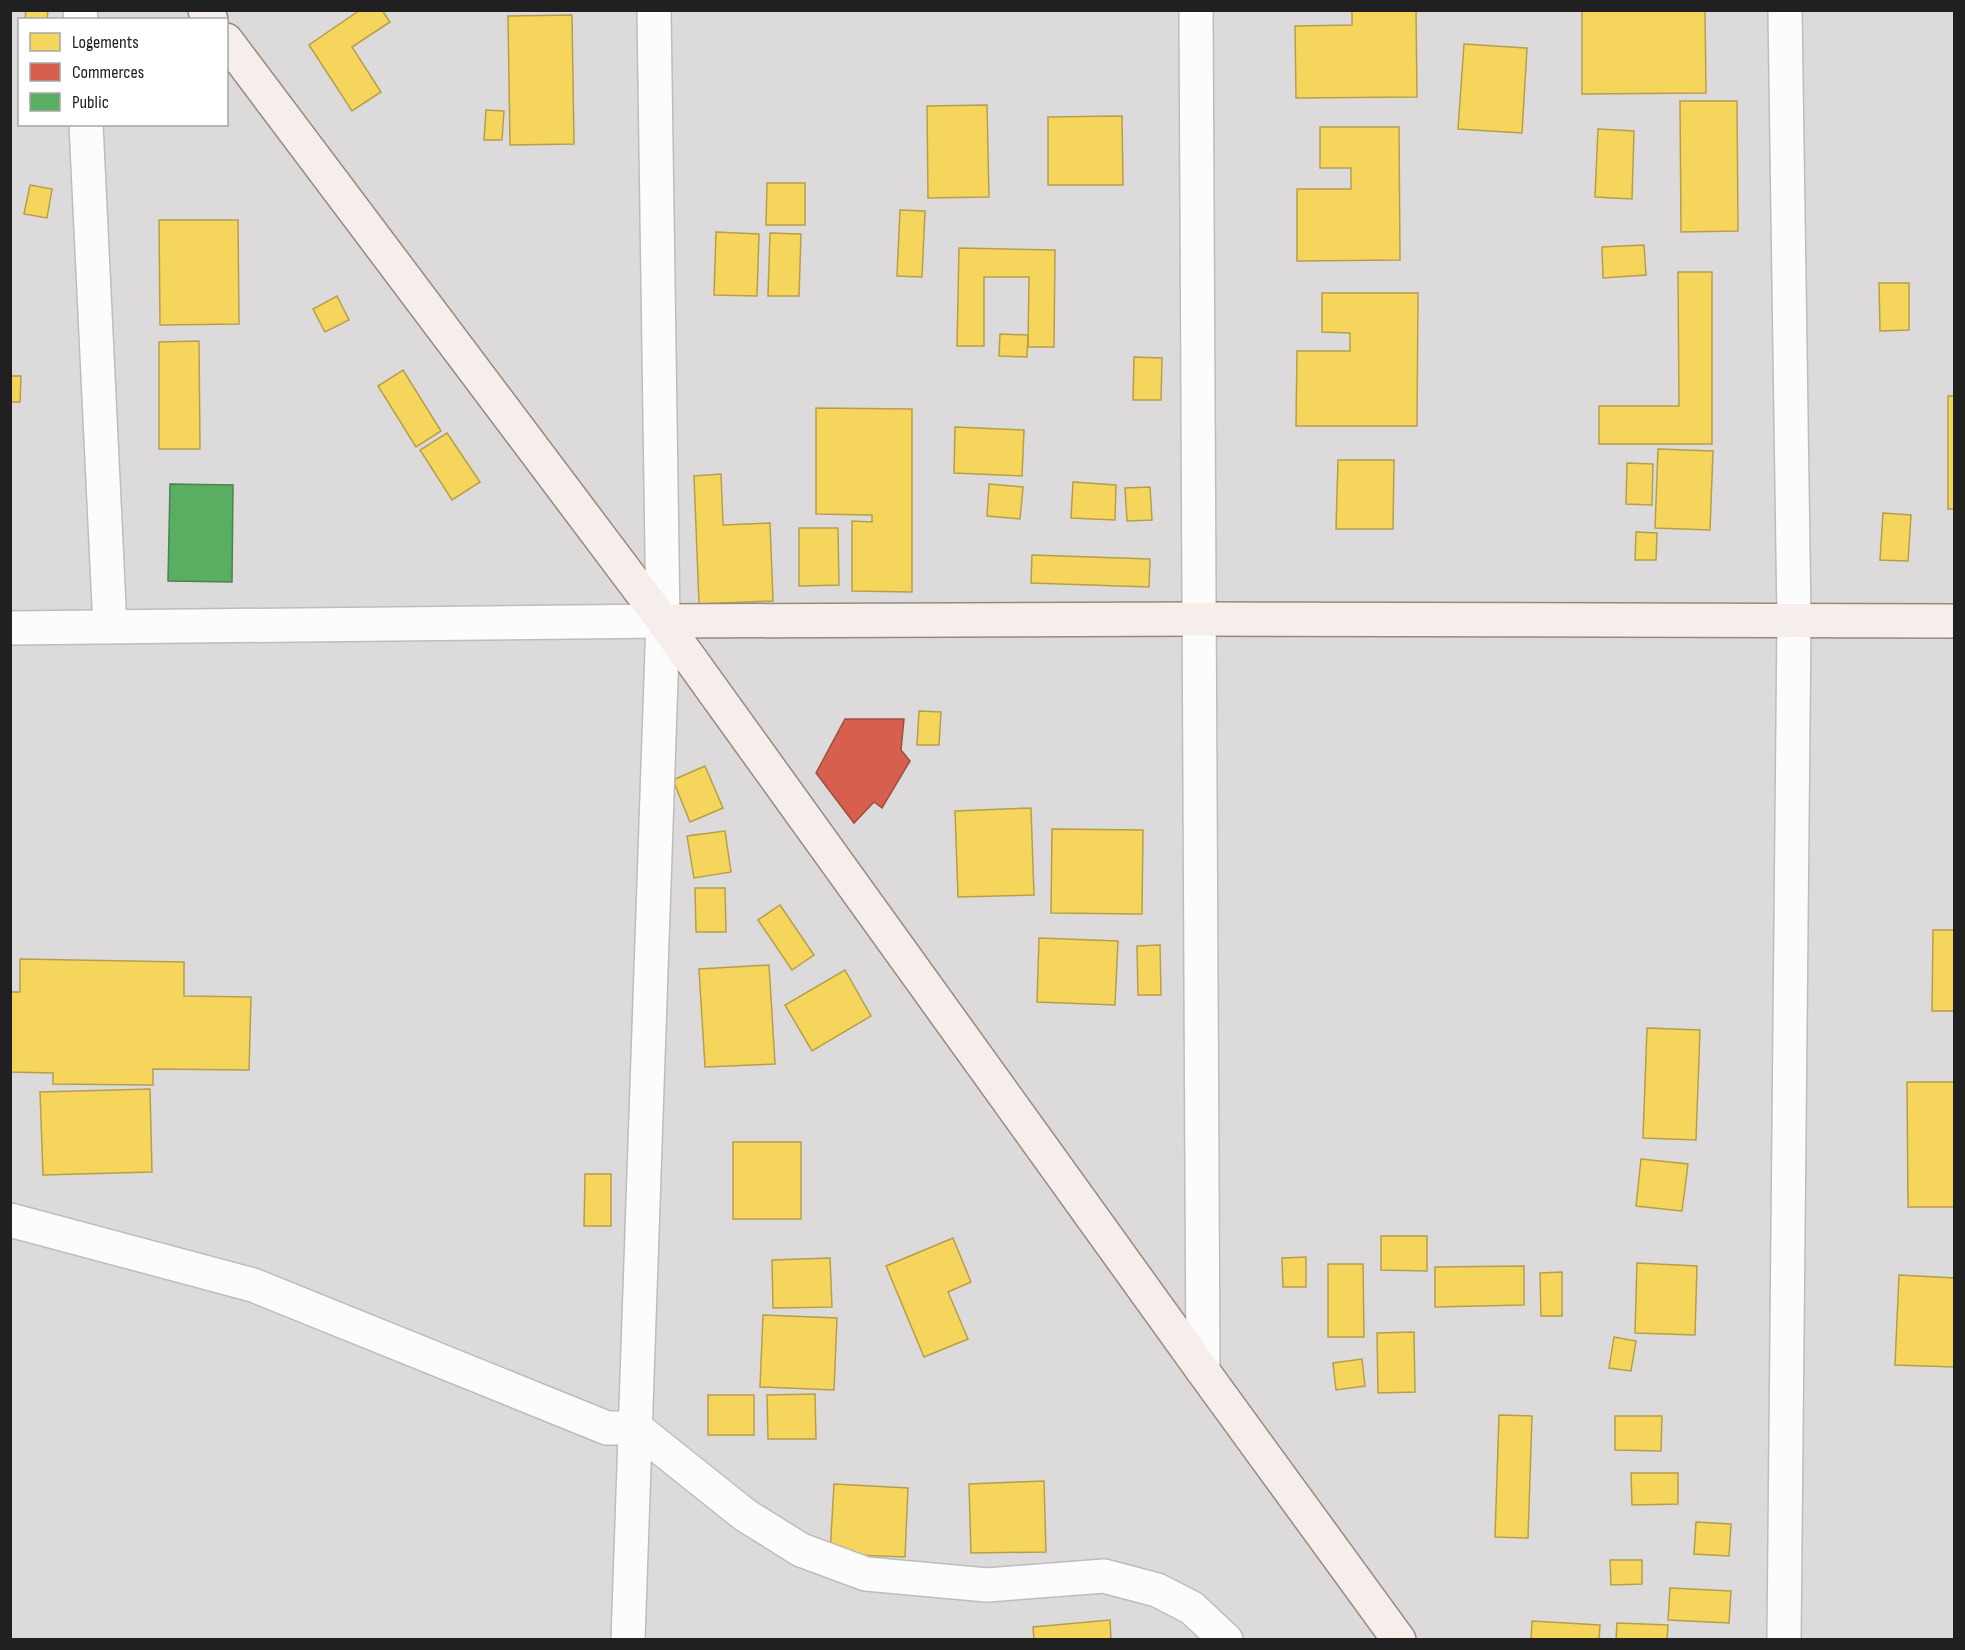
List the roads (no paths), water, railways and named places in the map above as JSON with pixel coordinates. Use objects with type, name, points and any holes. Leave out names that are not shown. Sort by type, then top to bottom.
[{"type":"main road","points":[[228,43],[663,621],[1399,1640]]},
{"type":"main road","points":[[663,621],[1200,619],[1954,621]]},
{"type":"street","points":[[628,1640],[663,621],[654,10]]},
{"type":"street","points":[[1196,10],[1203,1371]]},
{"type":"street","points":[[1784,1640],[1794,620],[1785,10]]},
{"type":"street","points":[[86,126],[110,627]]},
{"type":"street","points":[[10,628],[663,621]]},
{"type":"street","points":[[10,1220],[253,1285],[607,1428],[636,1428],[745,1515],[801,1550],[866,1574],[987,1585],[1104,1576],[1156,1590],[1192,1608],[1226,1640]]}]
